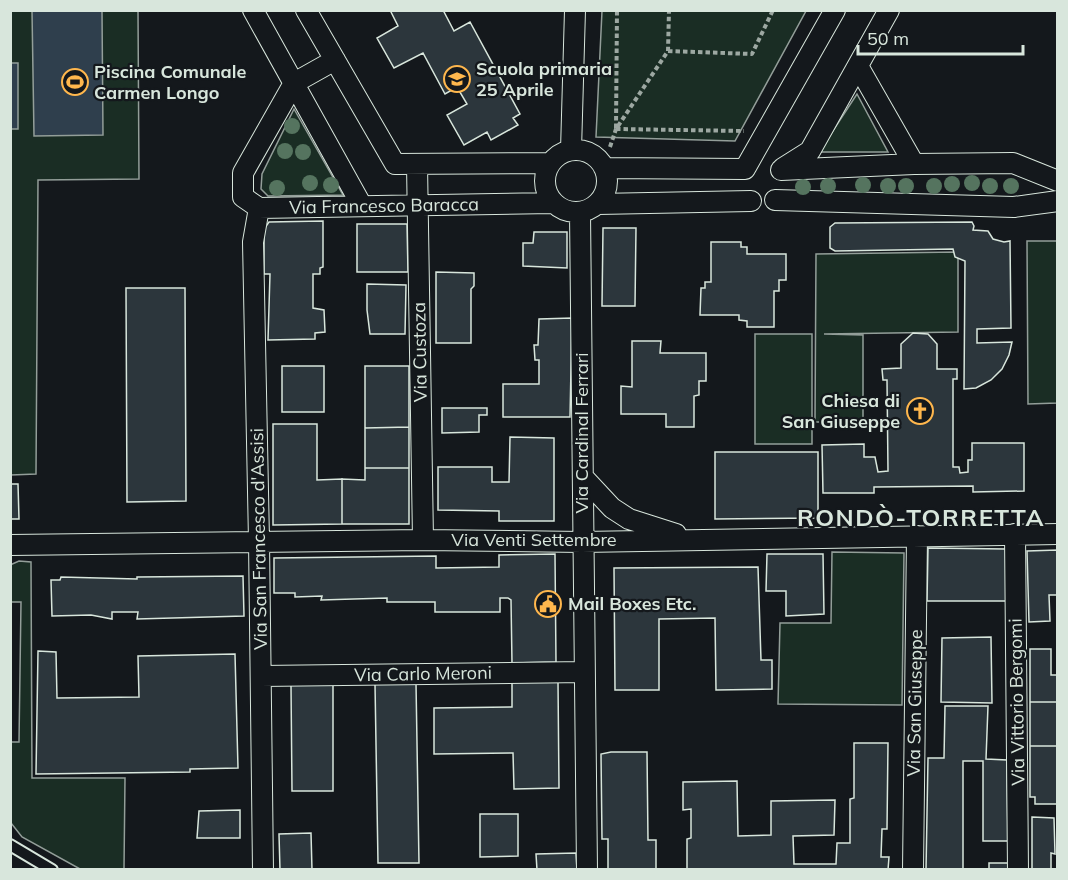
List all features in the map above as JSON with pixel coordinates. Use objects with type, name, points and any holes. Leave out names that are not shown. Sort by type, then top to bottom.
[{"type":"street","points":[[253,10],[362,206]]},
{"type":"street","points":[[306,10],[395,164],[550,163]]},
{"type":"street","points":[[571,150],[574,10]]},
{"type":"street","points":[[751,201],[744,194],[741,177],[835,10]]},
{"type":"street","points":[[781,170],[810,151],[889,10]]},
{"type":"street","points":[[260,208],[243,197],[243,173],[294,83],[335,60]]},
{"type":"street","points":[[858,66],[914,164]]},
{"type":"street","points":[[589,209],[607,187],[604,168],[590,153],[571,150],[563,152],[550,163],[545,172],[544,183],[546,193],[552,203],[570,213],[589,209],[751,201],[763,204],[775,200],[1014,207],[1058,201]]},
{"type":"street","points":[[604,168],[746,168],[754,162],[764,160],[773,163],[781,170],[784,178],[781,194],[775,200]]},
{"type":"street","points":[[781,170],[914,164],[1013,163],[1058,181]]},
{"type":"street","name":"Via Custoza","points":[[417,164],[423,540]]},
{"type":"street","name":"Via Francesco Baracca","points":[[260,208],[552,203]]},
{"type":"street","name":"Via San Francesco d'Assisi","points":[[260,208],[253,242],[260,541],[262,870]]},
{"type":"street","name":"Via Cardinal Ferrari","points":[[587,870],[582,542],[589,209]]},
{"type":"street","points":[[584,478],[612,508],[629,519],[693,539]]},
{"type":"street","name":"Via Vittorio Bergomi","points":[[1015,534],[1018,870]]},
{"type":"street","name":"Via Venti Settembre","points":[[10,545],[423,540],[582,542],[1058,534]]},
{"type":"street","name":"Via San Giuseppe","points":[[913,870],[917,536]]},
{"type":"street","name":"Via Carlo Meroni","points":[[261,676],[584,672]]},
{"type":"lane","points":[[10,845],[52,870]]},
{"type":"path","points":[[616,129],[617,10]]},
{"type":"path","points":[[609,147],[616,129],[668,51],[669,10]]},
{"type":"path","points":[[668,51],[752,54],[773,10]]},
{"type":"path","points":[[616,129],[749,131]]},
{"type":"green space","points":[[602,10],[806,11],[735,141],[596,137]]},
{"type":"green space","name":"Piscina Comunale Carmen Longo","points":[[10,11],[138,11],[139,179],[38,180],[36,474],[11,475]]},
{"type":"green space","points":[[857,94],[888,152],[819,152]]},
{"type":"green space","points":[[294,109],[343,195],[268,196],[261,189],[262,174]]},
{"type":"green space","points":[[1027,241],[1057,241],[1057,403],[1028,404]]},
{"type":"green space","points":[[958,252],[958,332],[824,334],[863,335],[863,422],[815,422],[816,254]]},
{"type":"green space","points":[[755,334],[812,334],[812,444],[755,444]]},
{"type":"green space","points":[[832,552],[904,553],[902,705],[778,704],[780,623],[831,623]]},
{"type":"green space","points":[[19,561],[31,562],[32,778],[125,778],[124,869],[80,869],[22,837],[11,823],[11,742],[19,742],[21,602],[11,602],[10,565]]},
{"type":"water","points":[[32,11],[102,11],[103,135],[34,136]]},
{"type":"water","points":[[10,63],[18,63],[18,129],[11,129]]},
{"type":"building","points":[[390,10],[443,10],[454,31],[470,22],[520,114],[513,118],[518,125],[491,140],[487,132],[464,145],[447,115],[467,104],[457,87],[445,94],[423,53],[394,68],[377,38],[398,26]]},
{"type":"building","points":[[323,221],[323,267],[320,268],[320,274],[313,274],[313,308],[324,310],[325,332],[315,333],[315,339],[268,340],[270,274],[264,274],[264,229],[269,222]]},
{"type":"building","points":[[972,222],[973,230],[988,231],[993,239],[1010,241],[1011,328],[977,329],[977,343],[1012,342],[1002,369],[991,380],[976,388],[964,389],[965,261],[955,257],[953,249],[835,251],[830,248],[830,227],[835,223]]},
{"type":"building","points":[[357,224],[407,224],[408,272],[357,272]]},
{"type":"building","points":[[603,228],[636,228],[635,306],[602,306]]},
{"type":"building","points":[[534,232],[567,232],[567,268],[523,266],[523,243],[533,243]]},
{"type":"building","points":[[711,242],[741,242],[741,247],[747,247],[747,254],[786,254],[786,280],[779,280],[779,291],[774,291],[774,327],[747,327],[747,321],[739,320],[739,315],[700,315],[701,288],[705,288],[705,282],[711,282]]},
{"type":"building","points":[[436,272],[474,273],[474,286],[471,289],[471,343],[436,343]]},
{"type":"building","points":[[367,284],[406,285],[405,334],[370,334]]},
{"type":"building","points":[[126,288],[185,288],[186,501],[127,502]]},
{"type":"building","points":[[572,318],[570,417],[503,417],[503,384],[539,384],[539,360],[535,360],[534,345],[538,345],[539,319]]},
{"type":"building","name":"Chiesa di San Giuseppe","points":[[913,333],[928,334],[937,344],[937,369],[957,369],[957,379],[953,379],[953,467],[959,467],[960,473],[968,472],[968,460],[972,460],[972,443],[1024,443],[1024,491],[973,492],[973,486],[874,487],[874,493],[823,493],[822,445],[864,444],[864,457],[875,457],[878,472],[888,471],[887,380],[883,380],[882,369],[901,368],[901,344]]},
{"type":"building","points":[[632,341],[661,341],[660,353],[706,353],[706,381],[699,381],[699,395],[694,396],[694,427],[666,427],[666,414],[621,414],[621,386],[632,387]]},
{"type":"building","points":[[282,366],[324,366],[324,412],[282,412]]},
{"type":"building","points":[[365,366],[409,366],[409,427],[365,428]]},
{"type":"building","points":[[442,408],[487,408],[487,415],[479,415],[479,432],[442,433]]},
{"type":"building","points":[[273,424],[317,424],[317,480],[342,479],[342,524],[273,525]]},
{"type":"building","points":[[409,427],[409,468],[365,468],[365,428]]},
{"type":"building","points":[[510,437],[554,438],[554,521],[499,521],[499,511],[438,510],[438,467],[492,467],[492,482],[509,482]]},
{"type":"building","points":[[715,452],[818,452],[818,518],[715,519]]},
{"type":"building","points":[[365,468],[409,468],[409,524],[342,524],[342,479],[365,480]]},
{"type":"building","points":[[10,484],[18,484],[19,519],[10,519]]},
{"type":"building","points":[[928,548],[1006,549],[1006,601],[927,601]]},
{"type":"building","points":[[1058,550],[1058,595],[1049,595],[1050,621],[1029,622],[1027,551]]},
{"type":"building","points":[[555,554],[556,662],[512,663],[511,600],[508,598],[500,598],[500,612],[435,612],[435,602],[387,602],[387,598],[321,600],[322,596],[295,597],[295,593],[274,593],[274,558],[436,556],[436,568],[499,567],[499,555]]},
{"type":"building","points":[[767,554],[823,554],[824,614],[786,616],[786,591],[766,591]]},
{"type":"building","points":[[758,567],[761,660],[772,660],[772,689],[716,690],[715,618],[659,619],[659,690],[615,690],[614,568]]},
{"type":"building","points":[[243,576],[244,616],[137,619],[138,612],[112,612],[112,619],[91,615],[52,616],[51,580],[60,580],[61,577],[137,579],[137,577]]},
{"type":"building","points":[[991,637],[992,703],[941,702],[942,638]]},
{"type":"building","points":[[1030,649],[1051,649],[1051,675],[1058,675],[1058,702],[1030,702]]},
{"type":"building","points":[[38,651],[56,652],[57,698],[139,697],[138,656],[235,654],[238,768],[190,769],[190,772],[36,774]]},
{"type":"building","points":[[512,682],[558,682],[559,788],[514,789],[513,753],[434,754],[434,708],[512,707]]},
{"type":"building","points":[[416,683],[419,863],[378,863],[375,684]]},
{"type":"building","points":[[291,685],[333,685],[333,791],[292,791]]},
{"type":"building","points":[[1030,702],[1058,702],[1058,746],[1030,746]]},
{"type":"building","points":[[945,706],[988,706],[986,759],[1007,760],[1008,841],[983,841],[983,761],[963,761],[963,870],[926,870],[928,758],[944,758]]},
{"type":"building","points":[[854,743],[888,743],[887,829],[882,829],[881,857],[889,857],[888,870],[687,870],[687,839],[691,838],[691,809],[683,810],[683,782],[737,781],[738,836],[771,835],[771,801],[835,800],[834,835],[793,836],[794,864],[836,864],[837,843],[850,843],[850,799],[854,798]]},
{"type":"building","points":[[1030,746],[1058,746],[1058,804],[1035,804],[1035,797],[1030,797]]},
{"type":"building","points":[[647,752],[648,840],[656,840],[656,870],[608,870],[608,839],[602,839],[601,754]]},
{"type":"building","points":[[240,810],[240,838],[197,838],[199,811]]},
{"type":"building","points":[[480,814],[518,814],[518,856],[480,857]]},
{"type":"building","points":[[1032,817],[1054,818],[1055,854],[1051,853],[1051,870],[1032,870]]},
{"type":"building","points":[[311,833],[312,870],[280,870],[279,834]]},
{"type":"building","points":[[576,853],[577,870],[537,870],[536,854]]},
{"type":"building","points":[[989,863],[1010,863],[1010,870],[989,870]]},
{"type":"place","name":"Scuola primaria 25 Aprile","points":[[457,79]]},
{"type":"place","name":"Piscina Comunale Carmen Longo","points":[[75,82]]},
{"type":"place","name":"Chiesa di San Giuseppe","points":[[920,411]]},
{"type":"place","name":"Mail Boxes Etc.","points":[[548,604]]},
{"type":"district","name":"RONDÒ-TORRETTA","points":[[921,518]]}]
